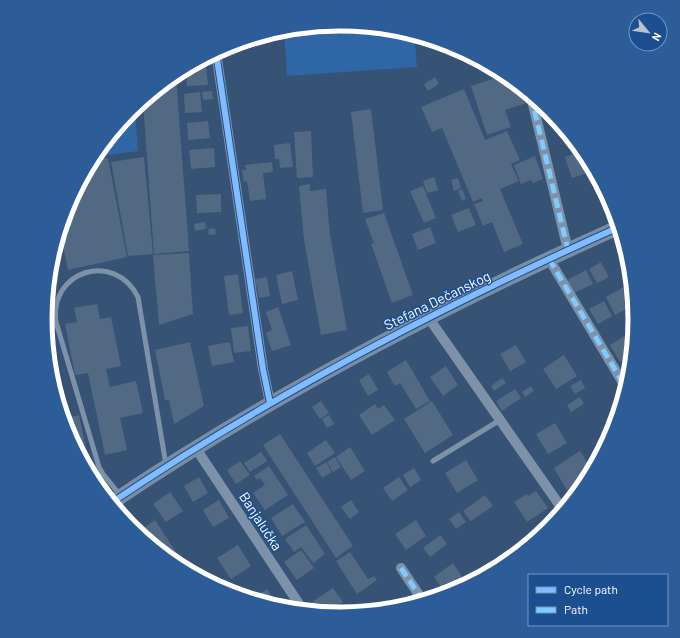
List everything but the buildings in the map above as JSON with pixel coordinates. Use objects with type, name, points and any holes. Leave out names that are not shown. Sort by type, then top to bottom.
[{"type":"main road","name":"Stefana Dečanskog","points":[[116,499],[195,447],[342,362],[428,317],[614,229]]},
{"type":"street","points":[[217,59],[263,369],[270,403]]},
{"type":"street","points":[[533,105],[568,250]]},
{"type":"street","points":[[549,259],[621,380]]},
{"type":"street","name":"Stefana Dečanskog","points":[[428,317],[560,505]]},
{"type":"street","name":"Banjalučka","points":[[195,447],[299,604]]},
{"type":"street","points":[[401,568],[420,596]]},
{"type":"lane","points":[[116,499],[99,468],[56,322],[55,310],[60,294],[70,281],[80,275],[96,270],[116,274],[129,283],[138,297],[166,466]]},
{"type":"lane","points":[[433,461],[500,420]]},
{"type":"shaded area","points":[[340,31],[378,33],[422,43],[415,44],[417,67],[287,76],[284,37],[302,33]]},
{"type":"shaded area","points":[[136,116],[138,151],[103,156],[123,129]]},
{"type":"marked path","points":[[533,105],[568,250]]},
{"type":"marked path","points":[[549,259],[621,380]]},
{"type":"marked path","points":[[401,568],[420,596]]},
{"type":"cycle path","points":[[217,59],[263,369],[270,403]]},
{"type":"cycle path","points":[[116,500],[233,425],[359,354],[487,288],[614,229]]}]
